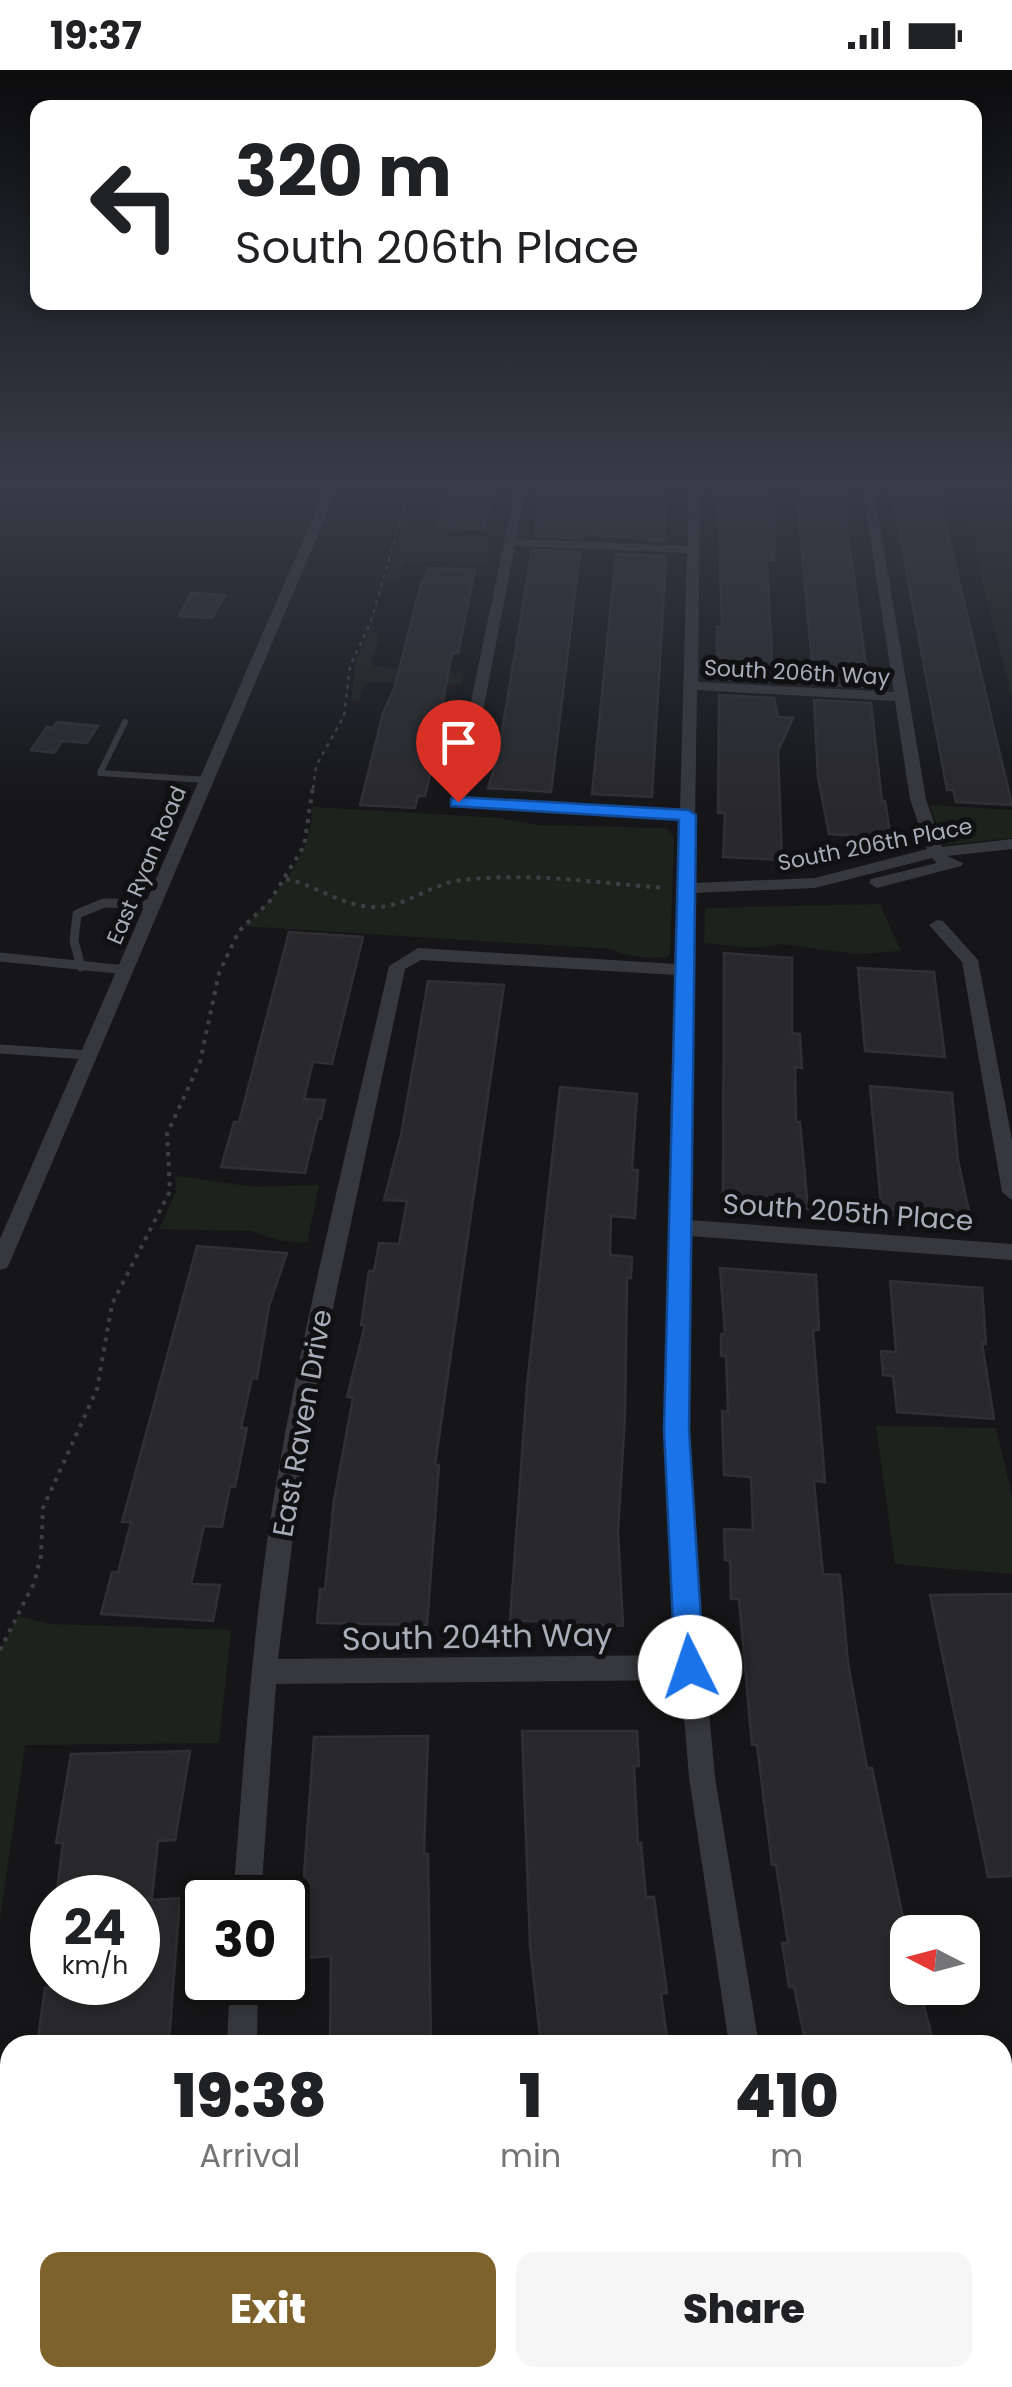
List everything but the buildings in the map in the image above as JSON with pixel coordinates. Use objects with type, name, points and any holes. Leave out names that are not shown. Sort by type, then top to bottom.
[{"type":"street","name":"East Ryan Road","points":[[0,1262],[286,593]]},
{"type":"street","points":[[499,593],[458,802],[688,815]]},
{"type":"street","points":[[692,593],[676,1430],[690,1667],[719,1899],[742,2035]]},
{"type":"street","points":[[885,593],[918,799],[942,858]]},
{"type":"street","name":"South 206th Way","points":[[690,686],[902,697]]},
{"type":"street","name":"South 206th Place","points":[[686,894],[766,900],[816,896],[942,858],[1012,844]]},
{"type":"street","name":"South 206th Place","points":[[942,858],[1012,856]]},
{"type":"street","points":[[937,926],[970,960],[1012,1192]]},
{"type":"street","name":"East Raven Drive","points":[[249,1875],[264,1672],[279,1545],[303,1398],[395,973],[406,958],[434,954],[685,970]]},
{"type":"street","name":"South 205th Place","points":[[680,1227],[1012,1252]]},
{"type":"street","name":"South 204th Way","points":[[264,1672],[690,1667]]},
{"type":"street","points":[[242,2035],[243,2005]]},
{"type":"lane","points":[[126,722],[100,773],[206,780]]},
{"type":"lane","points":[[81,967],[74,941],[77,914],[88,905],[106,902],[154,904]]},
{"type":"lane","points":[[0,957],[126,970]]},
{"type":"lane","points":[[0,1048],[89,1055]]},
{"type":"path","points":[[0,1650],[34,1583],[41,1556],[42,1508],[97,1390],[112,1304],[164,1210],[170,1191],[166,1134],[200,1062],[211,996],[219,973],[239,931],[270,901],[304,846],[312,816],[312,782],[344,716],[350,666],[379,593]]},
{"type":"path","points":[[286,879],[313,885],[336,898],[368,907],[406,903],[458,880],[552,877],[686,894]]},
{"type":"shaded area","points":[[985,593],[1012,593],[1012,698]]},
{"type":"shaded area","points":[[370,630],[380,635],[373,666],[464,673],[461,685],[370,682],[364,684],[359,700],[351,701],[356,659]]},
{"type":"shaded area","points":[[930,805],[1012,810],[1012,838],[943,845]]},
{"type":"shaded area","points":[[312,807],[500,818],[536,825],[665,828],[674,836],[670,953],[667,957],[646,957],[612,949],[244,926],[280,888],[299,858]]},
{"type":"shaded area","points":[[880,904],[901,951],[856,954],[784,944],[752,948],[704,943],[705,908]]},
{"type":"shaded area","points":[[175,1176],[256,1187],[319,1185],[307,1243],[277,1240],[251,1231],[159,1229],[176,1192]]},
{"type":"shaded area","points":[[876,1426],[996,1428],[1012,1496],[1012,1574],[895,1564]]},
{"type":"shaded area","points":[[18,1616],[50,1624],[231,1630],[219,1743],[25,1745],[0,1919],[0,1650]]},
{"type":"route","points":[[458,802],[688,815],[676,1430],[690,1667]]}]
